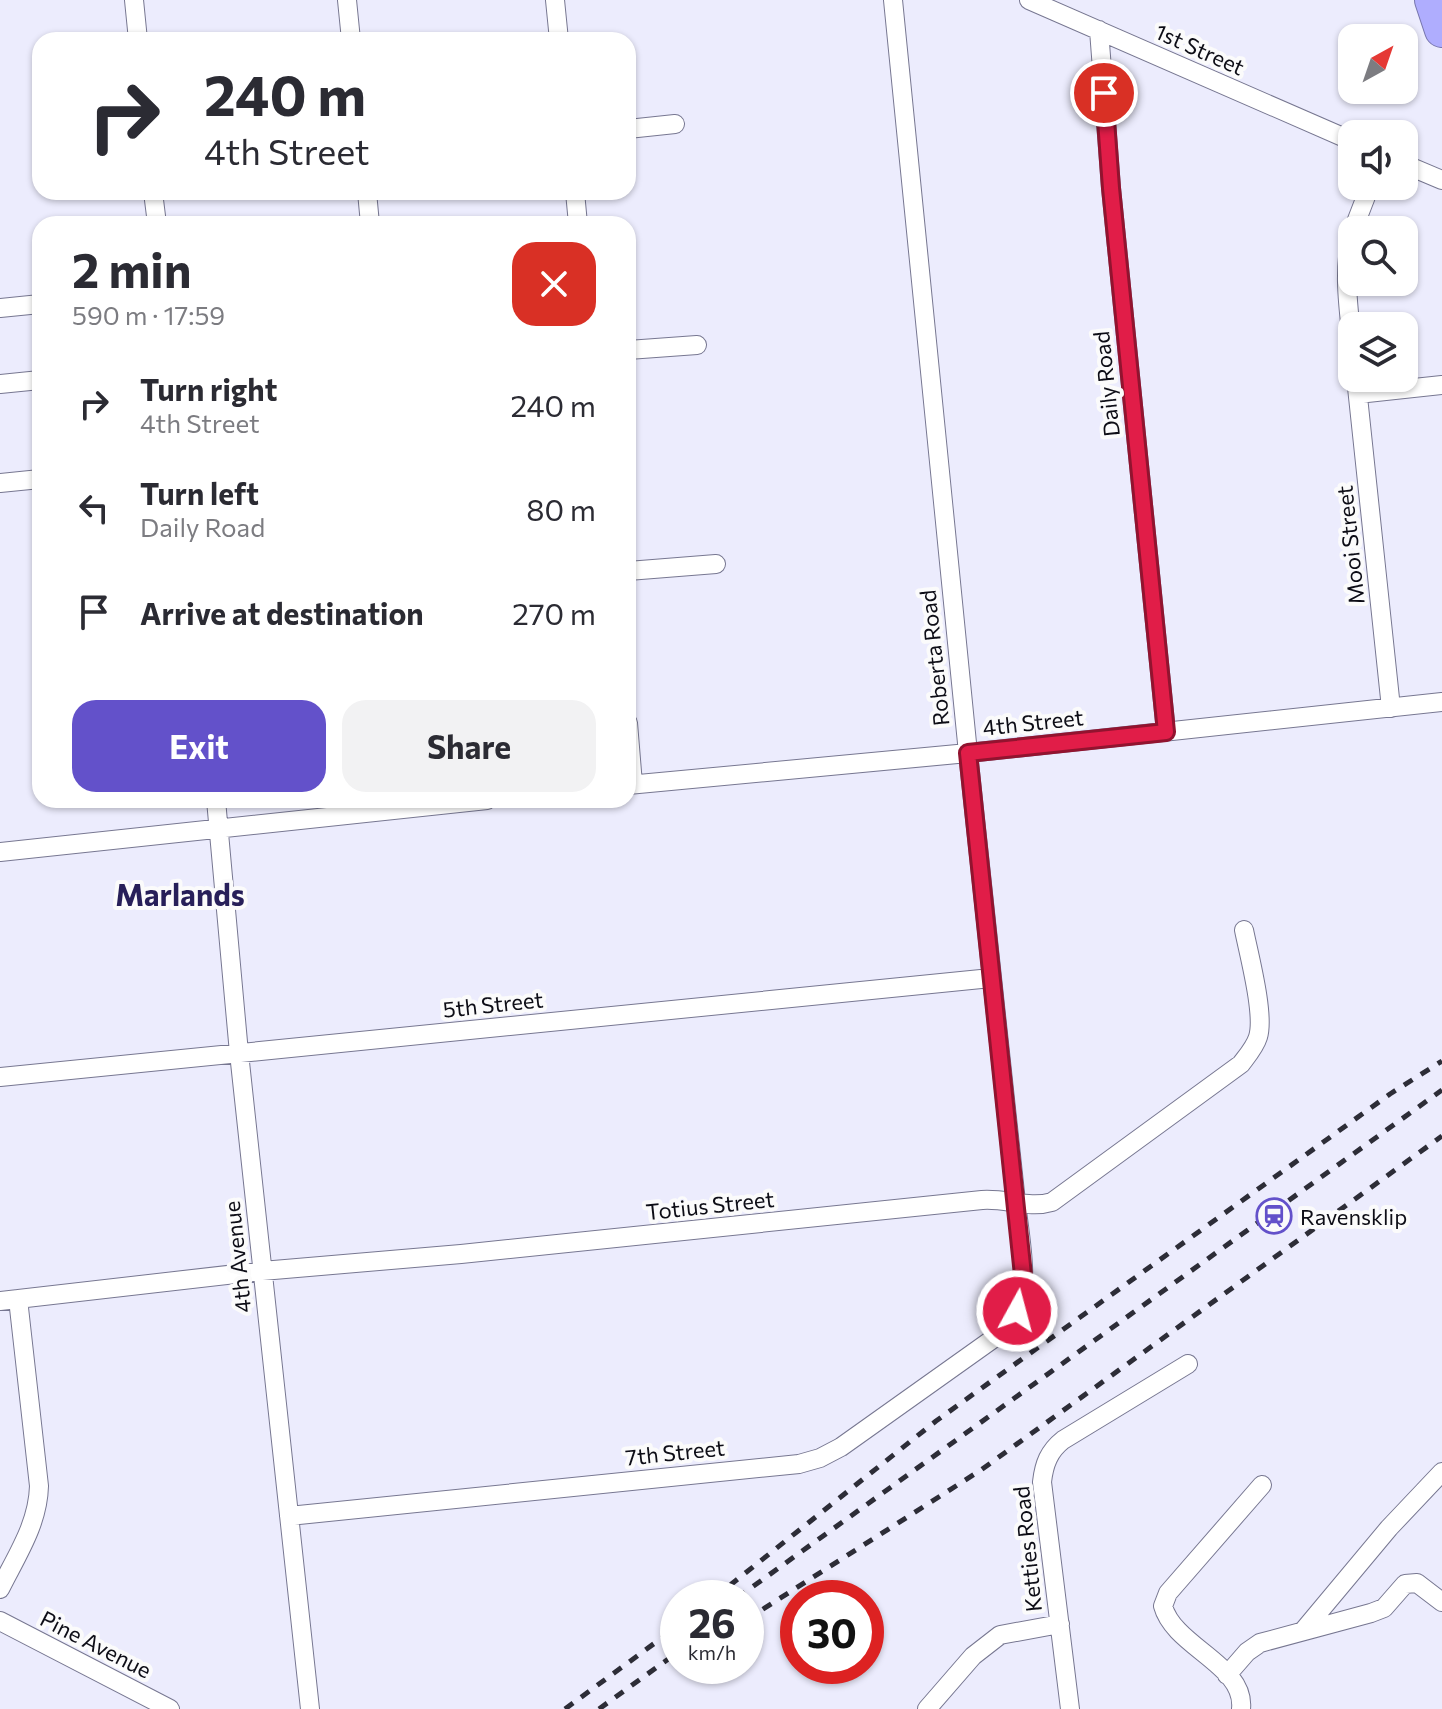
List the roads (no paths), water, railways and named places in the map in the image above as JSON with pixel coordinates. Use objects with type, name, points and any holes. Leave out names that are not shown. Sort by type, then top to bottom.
[{"type":"highway","points":[[1432,0],[1442,29]]},
{"type":"highway","points":[[1441,0],[1442,29]]},
{"type":"street","points":[[134,0],[137,32]]},
{"type":"street","points":[[347,0],[350,32]]},
{"type":"street","points":[[555,0],[558,32]]},
{"type":"street","name":"Roberta Road","points":[[893,0],[1023,1275],[1017,1311]]},
{"type":"street","name":"1st Street","points":[[1029,0],[1338,135]]},
{"type":"street","name":"Daily Road","points":[[1099,30],[1111,188],[1166,732]]},
{"type":"street","points":[[636,128],[675,124]]},
{"type":"street","points":[[1418,170],[1442,180]]},
{"type":"street","points":[[0,308],[32,305]]},
{"type":"street","points":[[636,349],[697,345]]},
{"type":"street","points":[[0,384],[32,381]]},
{"type":"street","points":[[1418,385],[1442,385]]},
{"type":"street","name":"Mooi Street","points":[[1358,392],[1391,708]]},
{"type":"street","points":[[0,483],[32,480]]},
{"type":"street","points":[[636,570],[716,564]]},
{"type":"street","name":"4th Street","points":[[636,784],[968,753],[1442,702]]},
{"type":"street","name":"4th Avenue","points":[[217,808],[239,1053],[310,1709]]},
{"type":"street","points":[[0,852],[413,808]]},
{"type":"street","name":"Totius Street","points":[[9,1300],[262,1271],[492,1251],[982,1200],[1001,1199],[1031,1205],[1052,1202],[1241,1064],[1259,1036],[1260,1018],[1244,930]]},
{"type":"street","name":"5th Street","points":[[0,1077],[991,978]]},
{"type":"street","points":[[0,1589],[34,1522],[39,1505],[39,1486],[9,1300]]},
{"type":"street","name":"7th Street","points":[[289,1516],[799,1464],[841,1447],[997,1336],[1017,1311]]},
{"type":"street","name":"Ketties Road","points":[[1070,1709],[1042,1482],[1048,1456],[1063,1440],[1188,1364]]},
{"type":"street","points":[[1303,1631],[1389,1528],[1442,1472]]},
{"type":"street","points":[[1241,1709],[1240,1692],[1227,1675],[1177,1630],[1163,1606],[1168,1593],[1262,1485]]},
{"type":"street","points":[[1227,1675],[1254,1646],[1384,1608],[1400,1588],[1410,1582],[1424,1587],[1442,1602]]},
{"type":"street","name":"Pine Avenue","points":[[0,1621],[170,1709]]},
{"type":"street","points":[[927,1709],[973,1656],[1000,1635],[1060,1624]]},
{"type":"railway","points":[[737,1580],[936,1421],[1390,1094],[1442,1061]]},
{"type":"railway","points":[[762,1580],[1442,1090]]},
{"type":"railway","points":[[764,1609],[981,1470],[1442,1136]]},
{"type":"railway","points":[[565,1709],[660,1639]]},
{"type":"railway","points":[[599,1709],[660,1665]]},
{"type":"place","name":"Ravensklip","points":[[1274,1216]]},
{"type":"district","name":"Marlands","points":[[180,893]]}]
